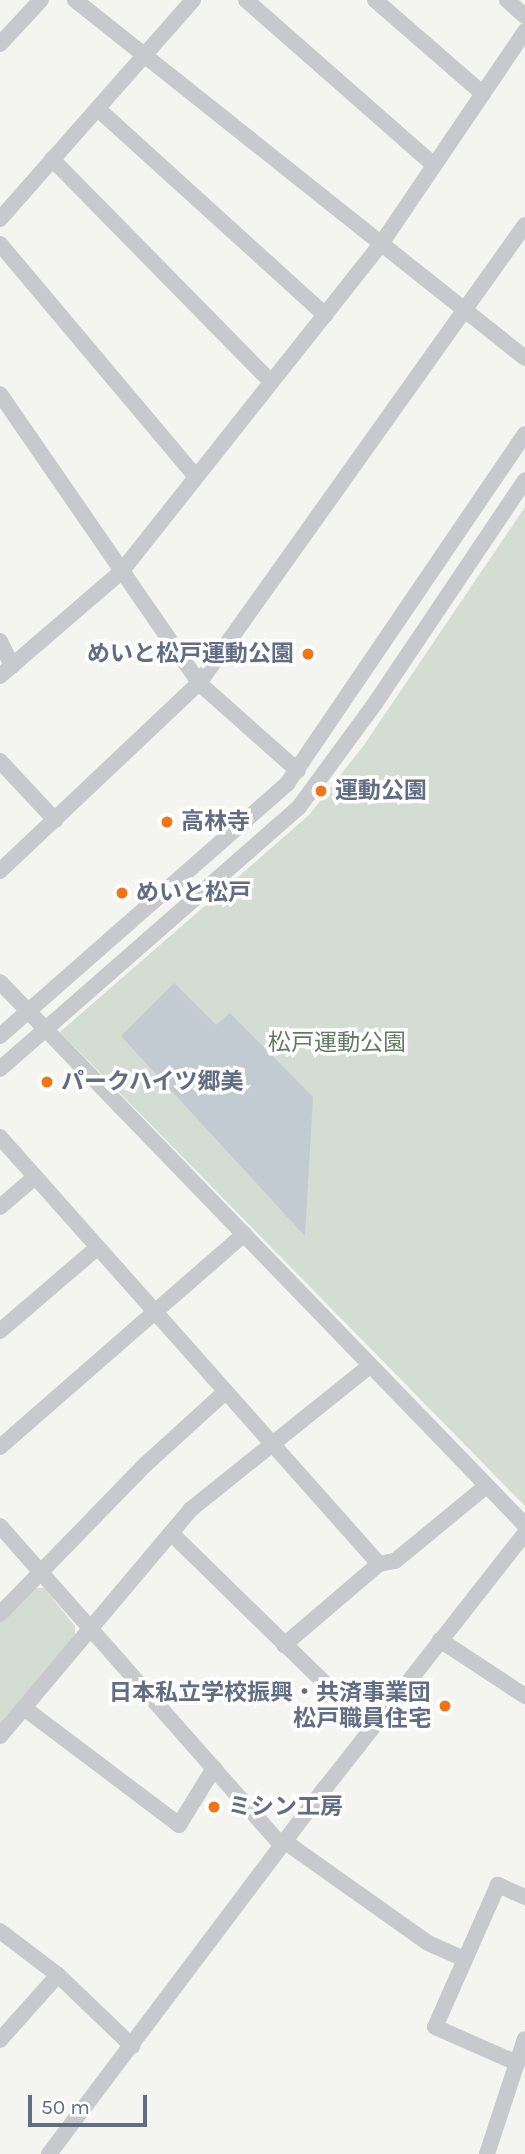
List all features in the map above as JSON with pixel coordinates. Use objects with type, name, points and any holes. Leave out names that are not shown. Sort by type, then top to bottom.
[{"type":"street","points":[[0,44],[41,0]]},
{"type":"street","points":[[75,0],[525,358]]},
{"type":"street","points":[[0,219],[193,0]]},
{"type":"street","points":[[246,0],[434,165]]},
{"type":"street","points":[[375,0],[483,94]]},
{"type":"street","points":[[507,0],[525,16]]},
{"type":"street","points":[[0,641],[6,671],[121,572],[381,244],[525,31]]},
{"type":"street","points":[[98,109],[325,316]]},
{"type":"street","points":[[52,159],[271,382]]},
{"type":"street","points":[[0,871],[199,683],[467,311],[525,225]]},
{"type":"street","points":[[0,244],[196,477]]},
{"type":"street","points":[[0,394],[199,683],[298,771]]},
{"type":"street","points":[[0,1036],[275,796],[298,771],[525,434]]},
{"type":"street","points":[[0,1069],[284,822],[376,702],[525,480]]},
{"type":"street","points":[[355,689],[376,702]]},
{"type":"street","points":[[0,761],[55,820]]},
{"type":"street","points":[[0,982],[27,1013],[525,1525]]},
{"type":"street","points":[[0,1137],[379,1564]]},
{"type":"street","points":[[0,1207],[35,1177]]},
{"type":"street","points":[[0,1447],[244,1234]]},
{"type":"street","points":[[0,1331],[97,1248]]},
{"type":"street","points":[[0,1736],[190,1510],[370,1366]]},
{"type":"street","points":[[0,1614],[146,1464],[225,1392]]},
{"type":"street","points":[[284,1645],[379,1564],[395,1561],[485,1486]]},
{"type":"street","points":[[0,1526],[283,1843],[428,1943],[464,1959]]},
{"type":"street","points":[[171,1533],[371,1728]]},
{"type":"street","points":[[49,2154],[371,1728],[525,1533]]},
{"type":"street","points":[[440,1640],[525,1696]]},
{"type":"street","points":[[24,1708],[179,1825],[214,1768]]},
{"type":"street","points":[[517,2063],[435,2027],[498,1885],[525,1897]]},
{"type":"street","points":[[0,1931],[58,1975],[132,2046]]},
{"type":"street","points":[[0,2040],[58,1975]]},
{"type":"street","points":[[487,2154],[525,2039]]},
{"type":"green space","name":"松戸運動公園","points":[[525,507],[525,1506],[60,1032],[309,815],[364,745]]},
{"type":"green space","points":[[32,1588],[44,1588],[75,1626],[75,1635],[0,1724],[0,1620]]},
{"type":"shaded area","points":[[174,983],[216,1025],[230,1013],[313,1097],[305,1236],[121,1036]]},
{"type":"place","name":"めいと松戸運動公園","points":[[308,654]]},
{"type":"place","name":"運動公園","points":[[321,791]]},
{"type":"place","name":"高林寺","points":[[167,822]]},
{"type":"place","name":"めいと松戸","points":[[122,893]]},
{"type":"place","name":"パークハイツ郷美","points":[[47,1082]]},
{"type":"place","name":"日本私立学校振興・共済事業団 松戸職員住宅","points":[[445,1706]]},
{"type":"place","name":"ミシン工房","points":[[214,1807]]}]
